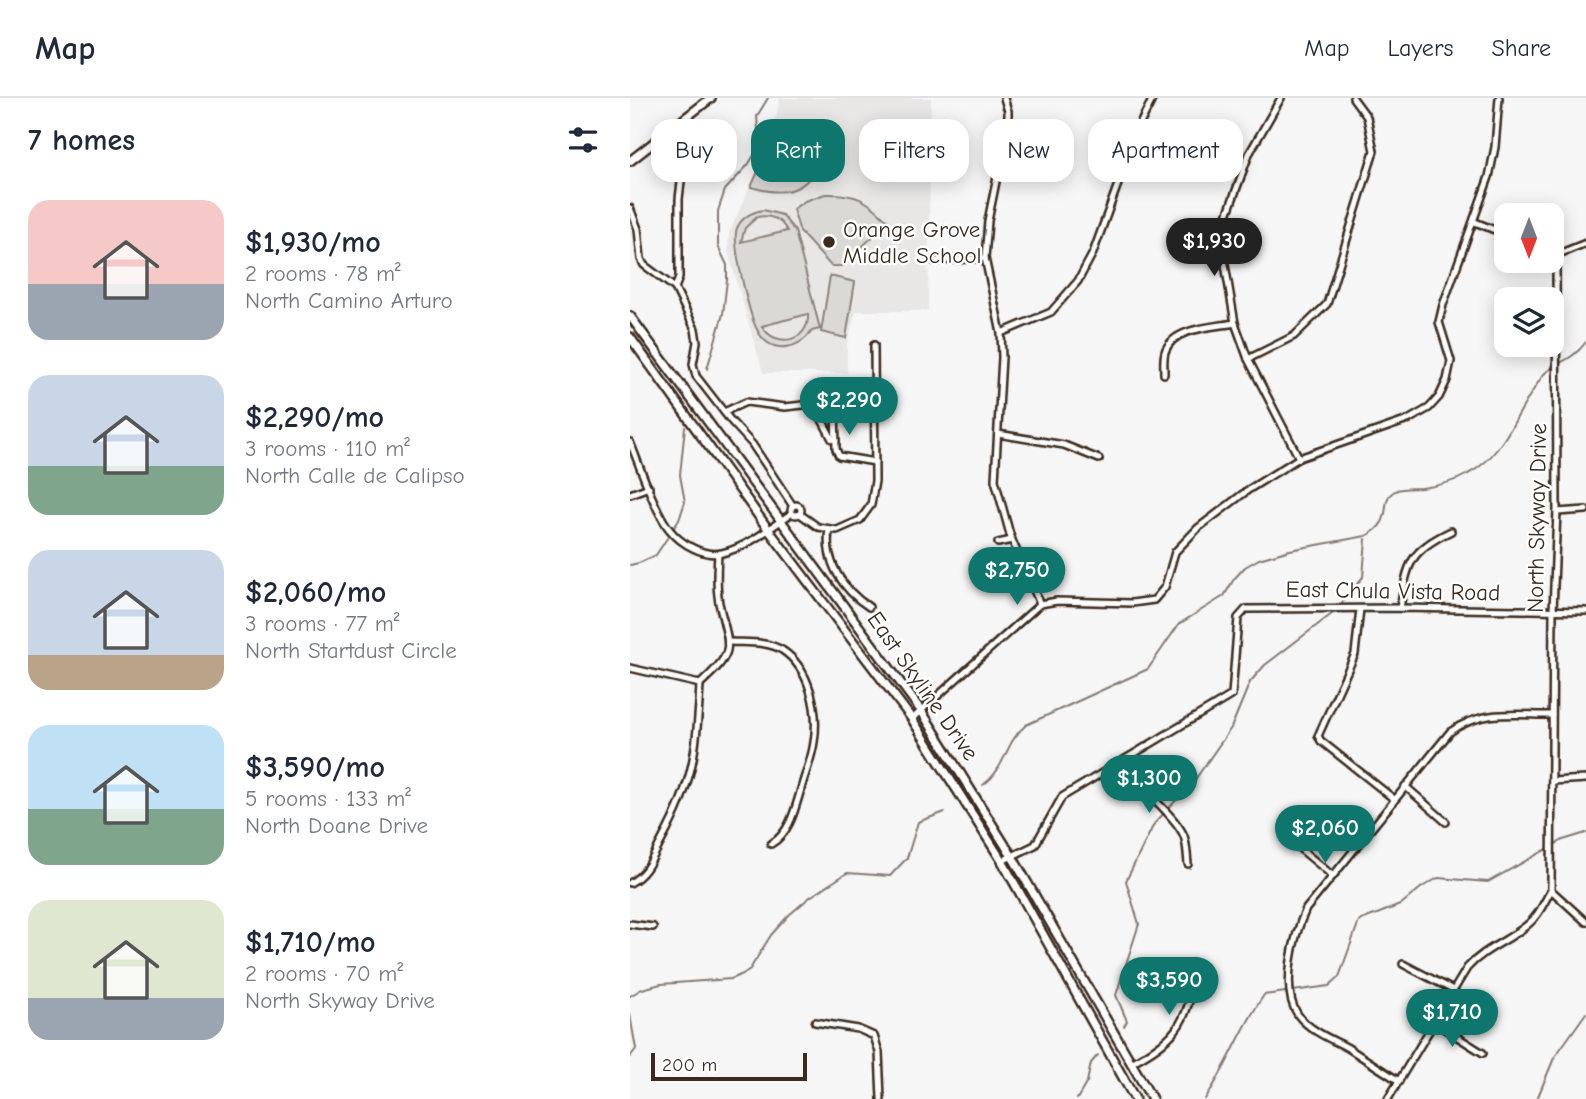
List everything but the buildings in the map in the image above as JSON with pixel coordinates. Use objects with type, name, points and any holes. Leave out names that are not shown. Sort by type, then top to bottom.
[{"type":"main road","points":[[630,161],[711,98]]},
{"type":"main road","points":[[630,153],[650,144]]},
{"type":"main road","name":"East Skyline Drive","points":[[630,316],[922,712],[1013,858],[1152,1099]]},
{"type":"main road","name":"East Skyline Drive","points":[[630,337],[768,529],[912,719],[1002,862],[1135,1099]]},
{"type":"street","points":[[1004,98],[1008,123],[988,221],[985,258],[1001,333],[995,480],[1012,540],[1040,604]]},
{"type":"street","points":[[1001,333],[1051,312],[1078,281],[1093,253],[1139,126],[1153,98]]},
{"type":"street","points":[[1281,98],[1249,154],[1220,235],[1235,323],[1248,359],[1299,458]]},
{"type":"street","points":[[1248,359],[1294,336],[1327,304],[1374,151],[1367,117],[1353,98]]},
{"type":"street","points":[[912,719],[1040,604],[1057,601],[1132,603],[1154,600],[1165,587],[1175,552],[1198,528],[1248,490],[1299,458],[1408,420],[1429,408],[1439,397],[1447,380],[1451,361],[1439,322],[1489,177],[1495,147],[1499,98]]},
{"type":"street","points":[[675,288],[679,278],[679,199],[688,156],[696,144],[684,118]]},
{"type":"street","points":[[630,208],[638,229],[644,265],[675,288],[695,329],[697,342],[693,364],[696,376],[752,444],[796,515],[800,514],[818,527],[847,527],[867,512],[874,496],[874,345]]},
{"type":"street","points":[[1475,222],[1494,230]]},
{"type":"street","points":[[1564,251],[1586,243]]},
{"type":"street","points":[[934,261],[985,258]]},
{"type":"street","name":"North Skyway Drive","points":[[1551,890],[1553,611],[1557,512],[1554,273]]},
{"type":"street","points":[[1164,374],[1165,353],[1173,340],[1187,332],[1235,323]]},
{"type":"street","points":[[724,412],[746,402],[785,407],[865,402]]},
{"type":"street","points":[[835,403],[839,456],[875,462]]},
{"type":"street","points":[[817,405],[832,439],[836,440]]},
{"type":"street","points":[[998,434],[1064,445],[1099,460]]},
{"type":"street","points":[[630,442],[667,528],[699,550],[718,554],[744,545],[781,520],[792,509]]},
{"type":"street","points":[[630,494],[649,487]]},
{"type":"street","points":[[1557,512],[1586,510]]},
{"type":"street","points":[[829,529],[827,550],[833,568],[855,598],[869,607]]},
{"type":"street","points":[[1400,608],[1407,568],[1426,543],[1451,531]]},
{"type":"street","points":[[998,543],[1012,540]]},
{"type":"street","points":[[630,883],[646,872],[675,816],[691,775],[696,750],[700,684],[722,664],[730,642],[719,601],[718,554]]},
{"type":"street","name":"East Chula Vista Road","points":[[1117,764],[1232,695],[1238,618],[1242,611],[1258,607],[1586,611]]},
{"type":"street","points":[[1360,609],[1355,654],[1318,736],[1394,799]]},
{"type":"street","points":[[730,642],[770,645],[783,651],[797,663],[807,678],[811,695],[814,743],[791,819],[784,833],[771,844]]},
{"type":"street","points":[[630,668],[700,684]]},
{"type":"street","points":[[1399,1081],[1318,1032],[1299,1016],[1291,996],[1290,976],[1297,928],[1306,909],[1450,732],[1461,724],[1488,715],[1552,715]]},
{"type":"street","points":[[1002,862],[1035,845],[1062,797],[1117,764],[1183,833],[1188,864]]},
{"type":"street","points":[[1552,781],[1586,779]]},
{"type":"street","points":[[1405,786],[1446,822]]},
{"type":"street","points":[[1292,842],[1333,876]]},
{"type":"street","points":[[1388,1099],[1452,990],[1479,955],[1527,926],[1539,913],[1551,890],[1586,922]]},
{"type":"street","points":[[630,924],[653,927]]},
{"type":"street","points":[[1131,1063],[1157,1049],[1186,1014],[1192,995],[1194,963]]},
{"type":"street","points":[[1403,964],[1452,990]]},
{"type":"street","points":[[815,1022],[858,1028],[874,1036],[880,1052],[881,1099]]},
{"type":"street","points":[[1435,1023],[1483,1053]]},
{"type":"shaded area","name":"Orange Grove Middle School","points":[[780,98],[931,98],[931,119],[859,119],[859,182],[930,182],[928,311],[856,311],[847,344],[847,373],[763,373],[728,252],[729,233],[752,182],[845,182],[845,119],[776,119]]},
{"type":"shaded area","points":[[753,182],[806,182],[782,192],[751,187]]},
{"type":"shaded area","points":[[825,194],[861,199],[889,222],[841,266],[831,266],[800,232],[793,209],[805,201]]},
{"type":"shaded area","points":[[759,211],[782,215],[795,231],[820,329],[812,331],[800,342],[785,347],[771,344],[759,333],[739,264],[737,228],[748,216]],"holes":[[[757,217],[775,218],[787,231],[741,242],[745,228]],[[808,314],[803,331],[791,339],[775,338],[762,326]]]},
{"type":"shaded area","points":[[830,276],[855,282],[846,338],[821,332]]},
{"type":"waterway","points":[[707,369],[723,314],[727,280],[727,265],[718,246],[718,211],[725,190],[748,165],[759,147],[757,116],[768,98]]},
{"type":"waterway","points":[[983,785],[991,779],[1013,740],[1026,725],[1148,669],[1179,624],[1224,596],[1245,567],[1259,559],[1290,550],[1366,536],[1381,524],[1387,500],[1395,491],[1445,483],[1463,477],[1479,467],[1505,438],[1544,374],[1576,353],[1586,342]]},
{"type":"waterway","points":[[630,565],[656,555],[679,520],[685,502],[680,475],[685,427]]},
{"type":"waterway","points":[[1340,605],[1363,577],[1366,539]]},
{"type":"waterway","points":[[1124,1026],[1127,1021],[1116,995],[1139,924],[1126,881],[1154,824],[1194,781],[1231,728],[1250,682],[1265,665],[1337,610]]},
{"type":"waterway","points":[[630,996],[642,989],[661,984],[731,979],[743,974],[750,969],[771,935],[810,897],[847,873],[890,876],[907,858],[918,822],[945,812]]},
{"type":"waterway","points":[[1205,1099],[1264,995],[1329,986],[1339,977],[1359,921],[1400,905],[1438,878],[1488,882],[1563,840],[1586,833]]},
{"type":"waterway","points":[[1537,1099],[1554,1058],[1586,1013]]},
{"type":"waterway","points":[[630,1015],[636,1049],[630,1057]]},
{"type":"waterway","points":[[1077,1099],[1087,1082],[1091,1063],[1098,1055]]},
{"type":"place","name":"Orange Grove Middle School","points":[[829,242]]}]
